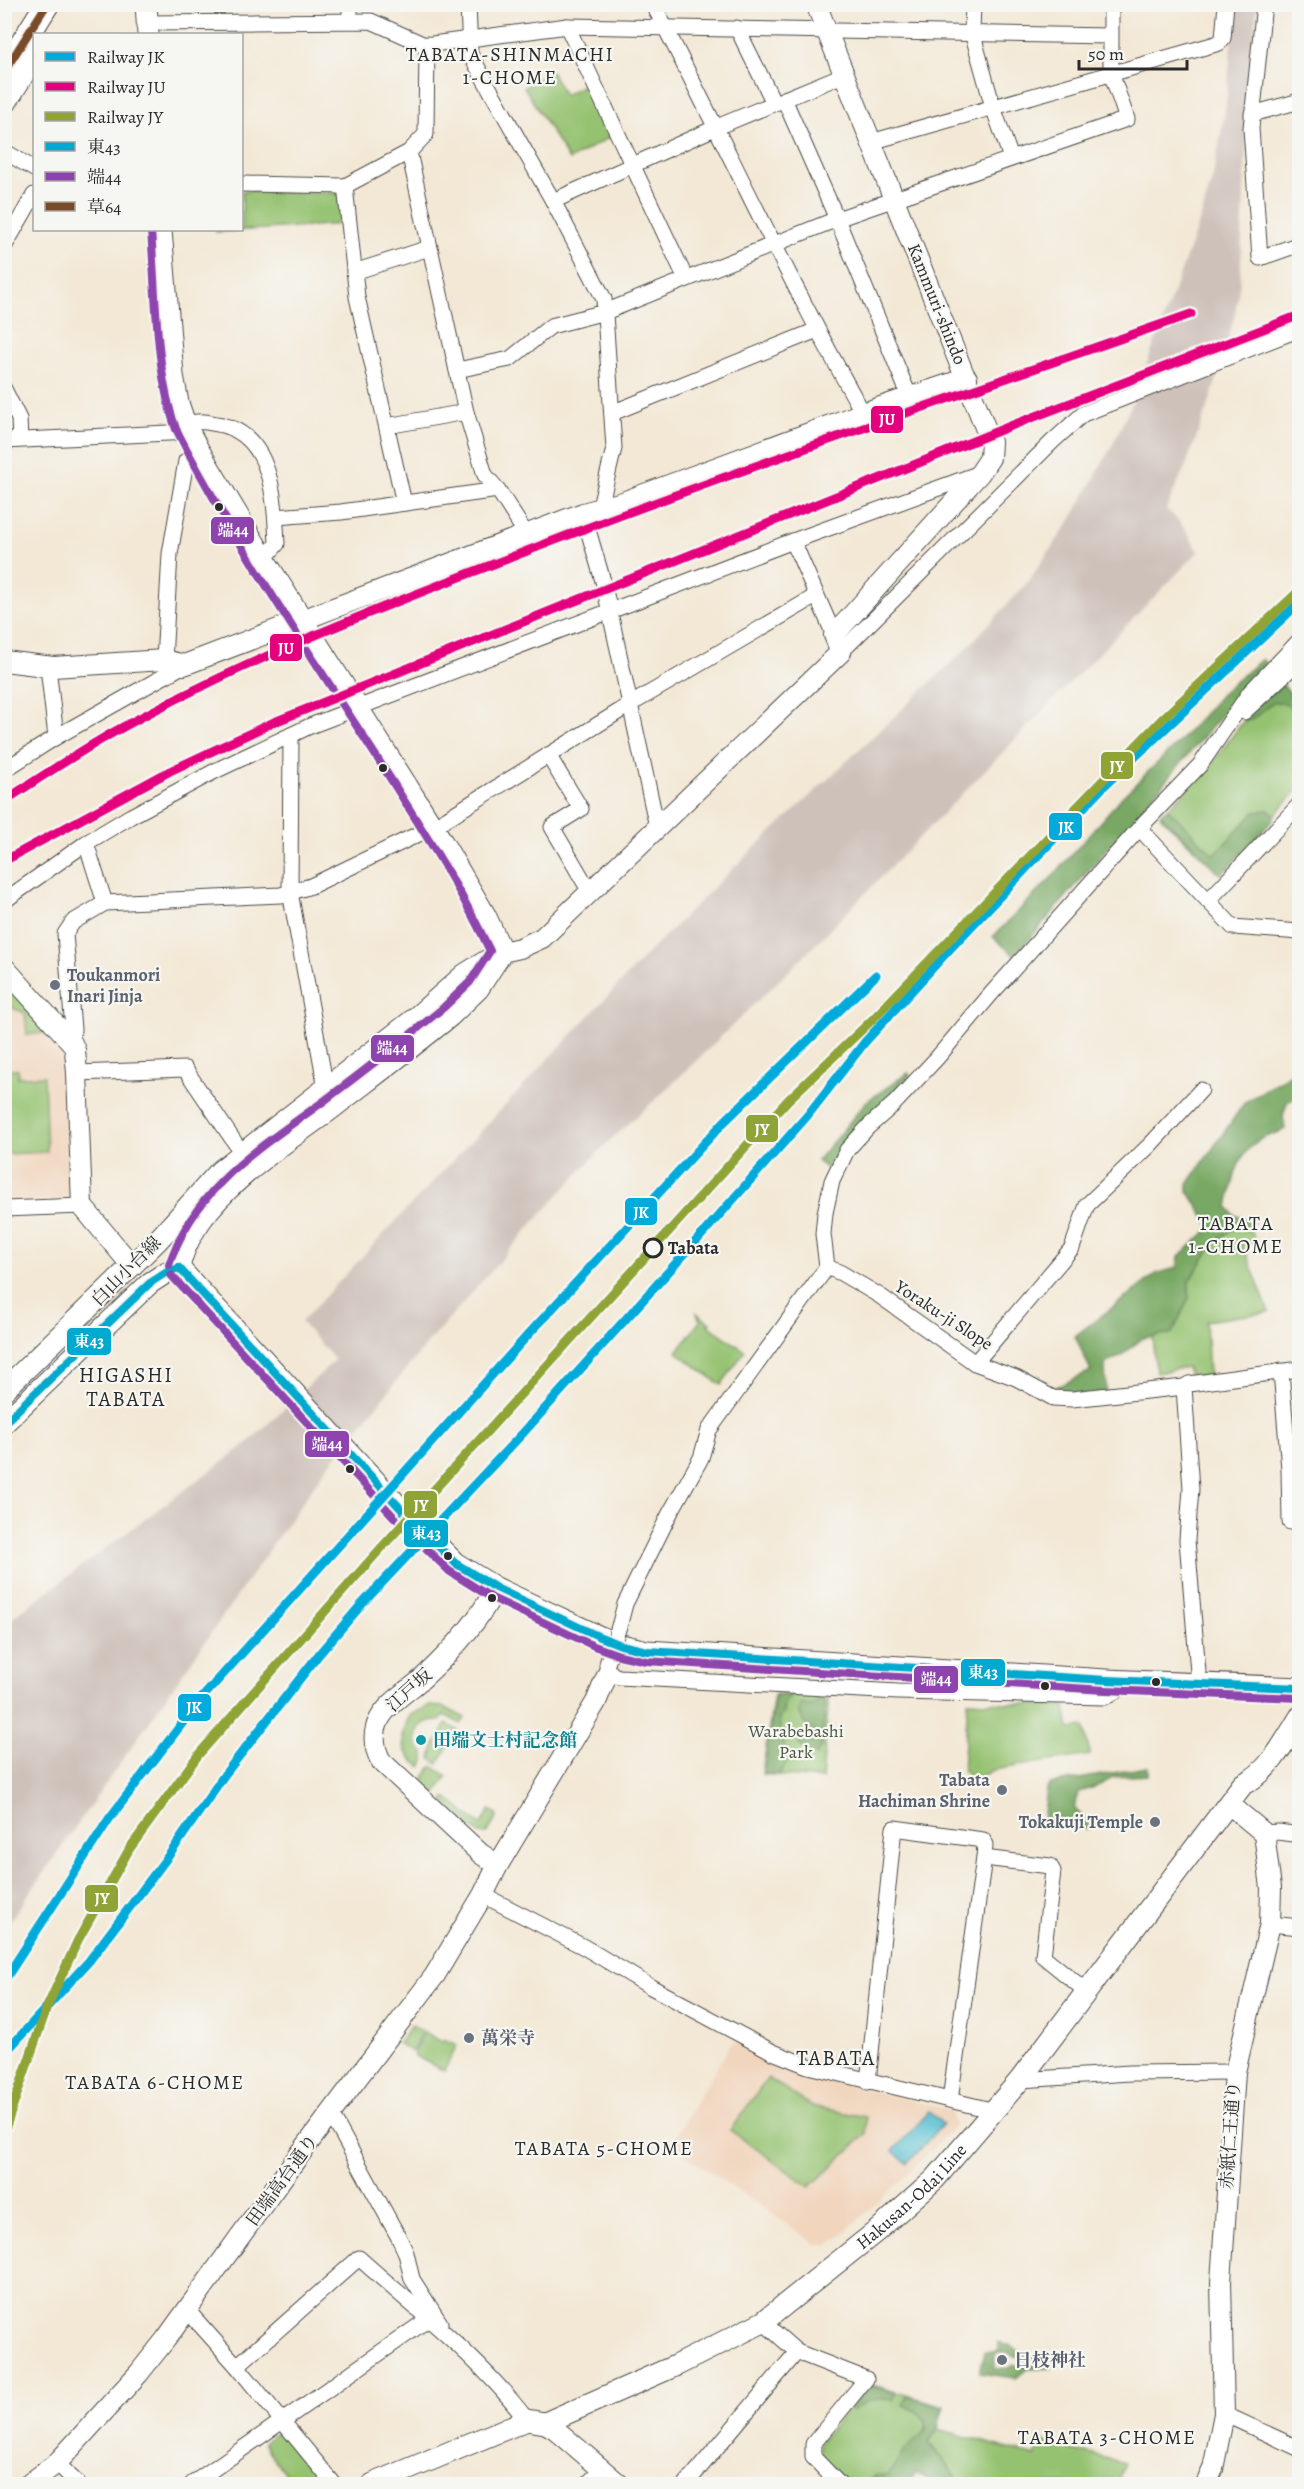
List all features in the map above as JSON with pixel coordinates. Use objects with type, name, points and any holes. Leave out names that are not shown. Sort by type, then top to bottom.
[{"type":"main road","points":[[40,32],[47,4]]},
{"type":"main road","points":[[40,32],[66,4]]},
{"type":"main road","points":[[4,73],[33,40]]},
{"type":"main road","points":[[4,103],[33,56]]},
{"type":"main road","points":[[161,231],[173,375],[178,403],[191,436],[264,559],[433,826],[485,915],[502,951]]},
{"type":"main road","name":"白山小台線","points":[[179,1268],[186,1244],[194,1230],[232,1186],[423,1038],[478,989],[502,951]]},
{"type":"main road","name":"白山小台線","points":[[7,1383],[132,1266],[176,1221],[211,1180],[242,1153],[413,1020],[465,975],[502,951]]},
{"type":"main road","points":[[4,1423],[150,1283],[167,1272],[179,1268],[432,1541],[456,1563],[496,1588],[621,1645],[647,1651],[1126,1681],[1299,1688]]},
{"type":"main road","name":"Hakusan-Odai Line","points":[[372,2484],[677,2365],[763,2322],[878,2229],[935,2179],[995,2111],[1243,1784],[1255,1779],[1287,1738],[1299,1717]]},
{"type":"street","points":[[350,4],[350,21]]},
{"type":"street","points":[[468,4],[470,54],[553,201],[604,299],[614,448],[591,510],[610,611],[657,827]]},
{"type":"street","points":[[653,4],[717,127],[816,330],[863,413]]},
{"type":"street","name":"Kammuri-shindo","points":[[502,951],[520,948],[542,938],[836,649],[990,458],[991,442],[967,378],[816,4]]},
{"type":"street","points":[[973,4],[972,32],[993,107],[1011,158]]},
{"type":"street","points":[[457,370],[510,359],[551,326],[605,312],[774,242],[894,198],[1127,119],[1111,73],[1111,4]]},
{"type":"street","points":[[871,142],[1219,43],[1223,38],[1226,4]]},
{"type":"street","points":[[1264,4],[1251,128],[1260,258],[1299,244]]},
{"type":"street","points":[[147,20],[371,21],[418,43],[427,44],[567,26],[1110,36]]},
{"type":"street","points":[[567,26],[686,279]]},
{"type":"street","points":[[737,28],[779,101],[837,219],[910,398]]},
{"type":"street","points":[[243,184],[345,186],[409,152],[426,134],[427,44]]},
{"type":"street","points":[[553,201],[717,127],[843,75]]},
{"type":"street","points":[[1252,114],[1299,101]]},
{"type":"street","points":[[4,151],[33,168]]},
{"type":"street","points":[[409,152],[466,412],[485,475],[498,490],[526,534]]},
{"type":"street","points":[[345,186],[357,297],[404,503]]},
{"type":"street","points":[[4,247],[33,197]]},
{"type":"street","points":[[354,272],[429,248]]},
{"type":"street","points":[[793,541],[836,649],[1083,414],[1299,329]]},
{"type":"street","points":[[612,413],[816,330]]},
{"type":"street","points":[[4,770],[56,737],[184,665],[591,510],[623,501],[863,413],[967,378]]},
{"type":"street","points":[[4,389],[19,419],[20,439]]},
{"type":"street","points":[[387,426],[466,412]]},
{"type":"street","points":[[164,660],[170,554],[191,436],[201,420],[229,427],[246,437],[258,451],[265,466],[272,487],[277,544],[264,559]]},
{"type":"street","points":[[4,441],[191,436]]},
{"type":"street","points":[[4,901],[86,843],[217,770],[357,706],[793,541],[980,473]]},
{"type":"street","points":[[276,517],[340,512],[498,490]]},
{"type":"street","points":[[72,1042],[73,1029],[65,934],[73,922],[105,903],[281,895],[311,886],[433,826],[631,704],[816,596]]},
{"type":"street","points":[[1126,1681],[1110,1695],[1090,1698],[850,1690],[619,1677],[607,1669],[625,1604],[669,1515],[701,1458],[709,1430],[827,1268],[823,1234],[825,1213],[832,1181],[848,1150],[937,1058],[991,994],[1200,765],[1250,692],[1299,640]]},
{"type":"street","points":[[4,661],[48,667],[164,660],[184,665]]},
{"type":"street","points":[[1222,733],[1299,660]]},
{"type":"street","points":[[48,667],[56,737]]},
{"type":"street","points":[[291,735],[290,892],[326,1088]]},
{"type":"street","points":[[548,755],[581,809],[552,827],[590,892]]},
{"type":"street","points":[[1208,901],[1299,804]]},
{"type":"street","points":[[1140,829],[1233,927],[1299,932]]},
{"type":"street","points":[[86,843],[105,903]]},
{"type":"street","points":[[4,967],[72,1042],[75,1050],[82,1206],[132,1266]]},
{"type":"street","points":[[76,1072],[185,1069],[242,1153]]},
{"type":"street","points":[[975,1363],[1072,1248],[1087,1205],[1150,1145],[1201,1090]]},
{"type":"street","points":[[4,1209],[82,1206]]},
{"type":"street","name":"Yoraku-ji Slope","points":[[827,1268],[842,1273],[880,1296],[975,1363],[1016,1378],[1045,1395],[1062,1399],[1184,1387],[1189,1384],[1299,1369]]},
{"type":"street","points":[[1281,1371],[1289,1469],[1290,1522]]},
{"type":"street","points":[[1184,1387],[1191,1489],[1187,1540],[1199,1684]]},
{"type":"street","name":"江戸坂","points":[[496,1588],[463,1638],[383,1713],[375,1733],[377,1752],[381,1761],[481,1854],[498,1865]]},
{"type":"street","name":"田端高台通り","points":[[35,2480],[57,2463],[139,2373],[435,1975],[596,1702],[607,1669]]},
{"type":"street","points":[[1229,1804],[1264,1833],[1299,1835]]},
{"type":"street","points":[[868,2082],[894,1828],[982,1840],[986,1845],[950,2100]]},
{"type":"street","name":"赤紙仁王通り","points":[[1206,2484],[1213,2469],[1224,2414],[1221,2282],[1235,2072],[1270,1924],[1271,1888],[1264,1833]]},
{"type":"street","points":[[984,1858],[1050,1866],[1053,1871],[1043,1956],[1086,1991]]},
{"type":"street","points":[[483,1895],[584,1947],[651,1987],[773,2052],[808,2066],[868,2082],[995,2111]]},
{"type":"street","points":[[1270,1924],[1299,1927]]},
{"type":"street","points":[[1020,2080],[1130,2073],[1235,2072]]},
{"type":"street","points":[[329,2116],[336,2123],[399,2238],[406,2253],[412,2279],[431,2318]]},
{"type":"street","points":[[237,2366],[360,2258],[431,2318],[536,2421],[555,2429],[619,2484]]},
{"type":"street","points":[[187,2310],[237,2366],[334,2484]]},
{"type":"street","points":[[192,2484],[431,2318]]},
{"type":"street","points":[[763,2322],[797,2352],[866,2379],[813,2444],[813,2457],[839,2484]]},
{"type":"street","points":[[686,2484],[797,2352]]},
{"type":"street","points":[[1224,2414],[1299,2449]]},
{"type":"street","points":[[57,2463],[78,2484]]},
{"type":"street","points":[[587,2484],[602,2471]]},
{"type":"shaded area","points":[[1235,5],[1257,5],[1248,107],[1240,283],[1234,318],[1212,395],[1186,465],[1166,509],[1179,521],[1199,551],[805,955],[667,1089],[606,1144],[430,1340],[327,1467],[5,1928],[5,1623],[249,1442],[335,1360],[301,1322],[654,947],[729,872],[965,650],[1027,583],[1071,520],[1112,446],[1133,402],[1202,214],[1213,177],[1226,105]]},
{"type":"shaded area","points":[[4,1005],[25,1013],[53,1032],[65,1053],[71,1198],[68,1201],[5,1203]]},
{"type":"shaded area","points":[[742,2041],[803,2074],[950,2110],[955,2125],[903,2179],[845,2232],[829,2245],[816,2244],[673,2147],[673,2140],[731,2044]]},
{"type":"green space","points":[[551,71],[564,95],[587,83],[612,136],[569,160],[524,87]]},
{"type":"green space","points":[[243,191],[340,193],[342,224],[243,230]]},
{"type":"green space","points":[[1262,659],[1266,664],[1015,956],[993,937],[1054,875],[1121,798],[1179,742],[1225,690]]},
{"type":"green space","points":[[1281,683],[1299,705],[1299,789],[1219,873],[1160,816],[1206,771],[1255,706]]},
{"type":"green space","points":[[1283,685],[1299,703],[1299,717],[1290,707],[1276,702],[1246,721],[1244,717]]},
{"type":"green space","points":[[1167,808],[1214,855],[1255,812],[1268,810],[1273,813],[1274,819],[1221,875],[1160,814]]},
{"type":"green space","points":[[4,982],[53,1032],[27,1035],[25,1013],[5,1005]]},
{"type":"green space","points":[[5,1069],[18,1069],[18,1077],[44,1076],[47,1152],[5,1154]]},
{"type":"green space","points":[[1296,1071],[1299,1076],[1299,1096],[1287,1102],[1283,1116],[1285,1129],[1262,1138],[1251,1146],[1240,1161],[1234,1179],[1228,1207],[1234,1215],[1253,1222],[1249,1225],[1251,1230],[1232,1229],[1215,1242],[1189,1281],[1189,1298],[1172,1333],[1143,1338],[1119,1357],[1105,1364],[1106,1392],[1070,1395],[1050,1390],[1091,1371],[1075,1336],[1158,1273],[1177,1268],[1179,1257],[1211,1227],[1188,1191],[1188,1184],[1245,1102]]},
{"type":"green space","points":[[908,1073],[910,1075],[842,1148],[827,1169],[817,1161],[867,1101]]},
{"type":"green space","points":[[1232,1229],[1251,1230],[1255,1241],[1243,1246],[1269,1312],[1206,1321],[1209,1375],[1190,1378],[1187,1367],[1156,1373],[1152,1336],[1172,1333],[1189,1298],[1189,1281],[1215,1242]]},
{"type":"green space","points":[[697,1313],[710,1323],[708,1325],[745,1351],[721,1385],[677,1352],[700,1321]]},
{"type":"green space","name":"Warabebashi Park","points":[[774,1694],[829,1697],[822,1779],[762,1774]]},
{"type":"green space","points":[[775,1695],[791,1696],[784,1703],[783,1713],[779,1718],[788,1760],[778,1775],[763,1773]]},
{"type":"green space","points":[[817,1701],[825,1701],[825,1706],[821,1749],[818,1750],[817,1756],[799,1745],[803,1737],[815,1735],[815,1731],[806,1725],[798,1711],[801,1703],[810,1706]]},
{"type":"green space","points":[[968,1701],[1065,1706],[1069,1729],[1084,1727],[1090,1755],[993,1770],[980,1777],[970,1777],[963,1770]]},
{"type":"green space","points":[[429,1706],[444,1707],[465,1718],[461,1724],[444,1715],[440,1721],[427,1722],[418,1730],[417,1742],[424,1753],[424,1762],[421,1767],[405,1750],[403,1737],[410,1715]]},
{"type":"green space","points":[[447,1724],[458,1730],[438,1764],[431,1759],[434,1746]]},
{"type":"green space","points":[[432,1766],[447,1776],[435,1795],[421,1784]]},
{"type":"green space","points":[[1148,1767],[1148,1775],[1112,1777],[1100,1785],[1078,1793],[1075,1809],[1089,1823],[1088,1830],[1071,1824],[1043,1821],[1047,1789],[1050,1784]]},
{"type":"green space","points":[[446,1798],[481,1825],[490,1810],[497,1814],[487,1834],[480,1834],[443,1802]]},
{"type":"green space","points":[[411,2026],[422,2031],[412,2052],[398,2043]]},
{"type":"green space","points":[[424,2032],[442,2042],[444,2039],[457,2045],[444,2071],[415,2056],[414,2052]]},
{"type":"green space","points":[[768,2078],[811,2106],[866,2117],[866,2134],[810,2187],[730,2130]]},
{"type":"green space","points":[[998,2343],[1013,2346],[1023,2355],[1051,2356],[1051,2359],[1014,2357],[1009,2353],[995,2353],[995,2369],[1009,2368],[1014,2365],[1051,2364],[1051,2368],[1028,2369],[1015,2378],[980,2373],[985,2352],[998,2352]]},
{"type":"green space","points":[[869,2384],[944,2406],[937,2429],[1035,2456],[1041,2442],[1125,2463],[1116,2484],[961,2484],[933,2445],[893,2484],[848,2484],[820,2456],[819,2443]]},
{"type":"green space","points":[[869,2385],[896,2393],[893,2400],[871,2401],[852,2411],[850,2408]]},
{"type":"green space","points":[[907,2396],[943,2406],[938,2429],[929,2442],[961,2484],[937,2484],[916,2473],[904,2484],[871,2484],[871,2480],[876,2475],[887,2476],[890,2473],[905,2449],[926,2429],[922,2416],[903,2405]]},
{"type":"green space","points":[[274,2433],[288,2434],[320,2477],[318,2484],[292,2484],[263,2443]]},
{"type":"water","points":[[929,2112],[943,2124],[907,2164],[893,2151]]},
{"type":"rail line","name":"JU","points":[[4,801],[100,740],[161,707],[306,639],[454,579],[674,495],[1191,314]]},
{"type":"rail line","name":"JU","points":[[4,861],[170,771],[272,723],[1013,425],[1300,315]]},
{"type":"rail line","name":"JY","points":[[4,2132],[47,2007],[78,1940],[130,1848],[199,1754],[374,1556],[788,1100],[872,1020],[1161,720],[1300,590]]},
{"type":"rail line","name":"JK","points":[[4,2054],[89,1961],[172,1851],[225,1774],[320,1653],[362,1604],[523,1433],[706,1230],[807,1116],[865,1042],[947,952],[1105,785],[1300,602]]},
{"type":"rail line","name":"JK","points":[[4,1981],[109,1819],[200,1700],[527,1336],[724,1122],[876,975]]},
{"type":"transit line","name":"草64","points":[[4,72],[47,4]]},
{"type":"transit line","name":"端44","points":[[151,231],[160,357],[169,407],[176,429],[252,562],[443,863],[490,951],[470,982],[443,1008],[232,1171],[195,1213],[180,1237],[169,1265]]},
{"type":"transit line","name":"東43","points":[[179,1268],[403,1511],[455,1563],[496,1588],[621,1645],[647,1651],[1106,1680],[1300,1688]]},
{"type":"transit line","name":"東43","points":[[4,1423],[150,1283],[167,1272],[179,1268]]},
{"type":"transit line","name":"端44","points":[[171,1275],[395,1518],[449,1571],[492,1598],[594,1646],[646,1661],[1105,1690],[1300,1698]]},
{"type":"place","name":"Toukanmori Inari Jinja","points":[[55,985]]},
{"type":"place","name":"Tabata","points":[[653,1248]]},
{"type":"place","name":"田端文士村記念館","points":[[421,1740]]},
{"type":"place","name":"Tabata Hachiman Shrine","points":[[1002,1790]]},
{"type":"place","name":"Tokakuji Temple","points":[[1155,1822]]},
{"type":"place","name":"萬栄寺","points":[[469,2038]]},
{"type":"place","name":"日枝神社","points":[[1002,2360]]},
{"type":"district","name":"TABATA-SHINMACHI 1-CHOME","points":[[510,66]]},
{"type":"district","name":"TABATA 1-CHOME","points":[[1236,1234]]},
{"type":"district","name":"HIGASHI TABATA","points":[[126,1387]]},
{"type":"district","name":"TABATA","points":[[836,2058]]},
{"type":"district","name":"TABATA 6-CHOME","points":[[155,2082]]},
{"type":"district","name":"TABATA 5-CHOME","points":[[604,2148]]},
{"type":"district","name":"TABATA 3-CHOME","points":[[1107,2437]]}]
